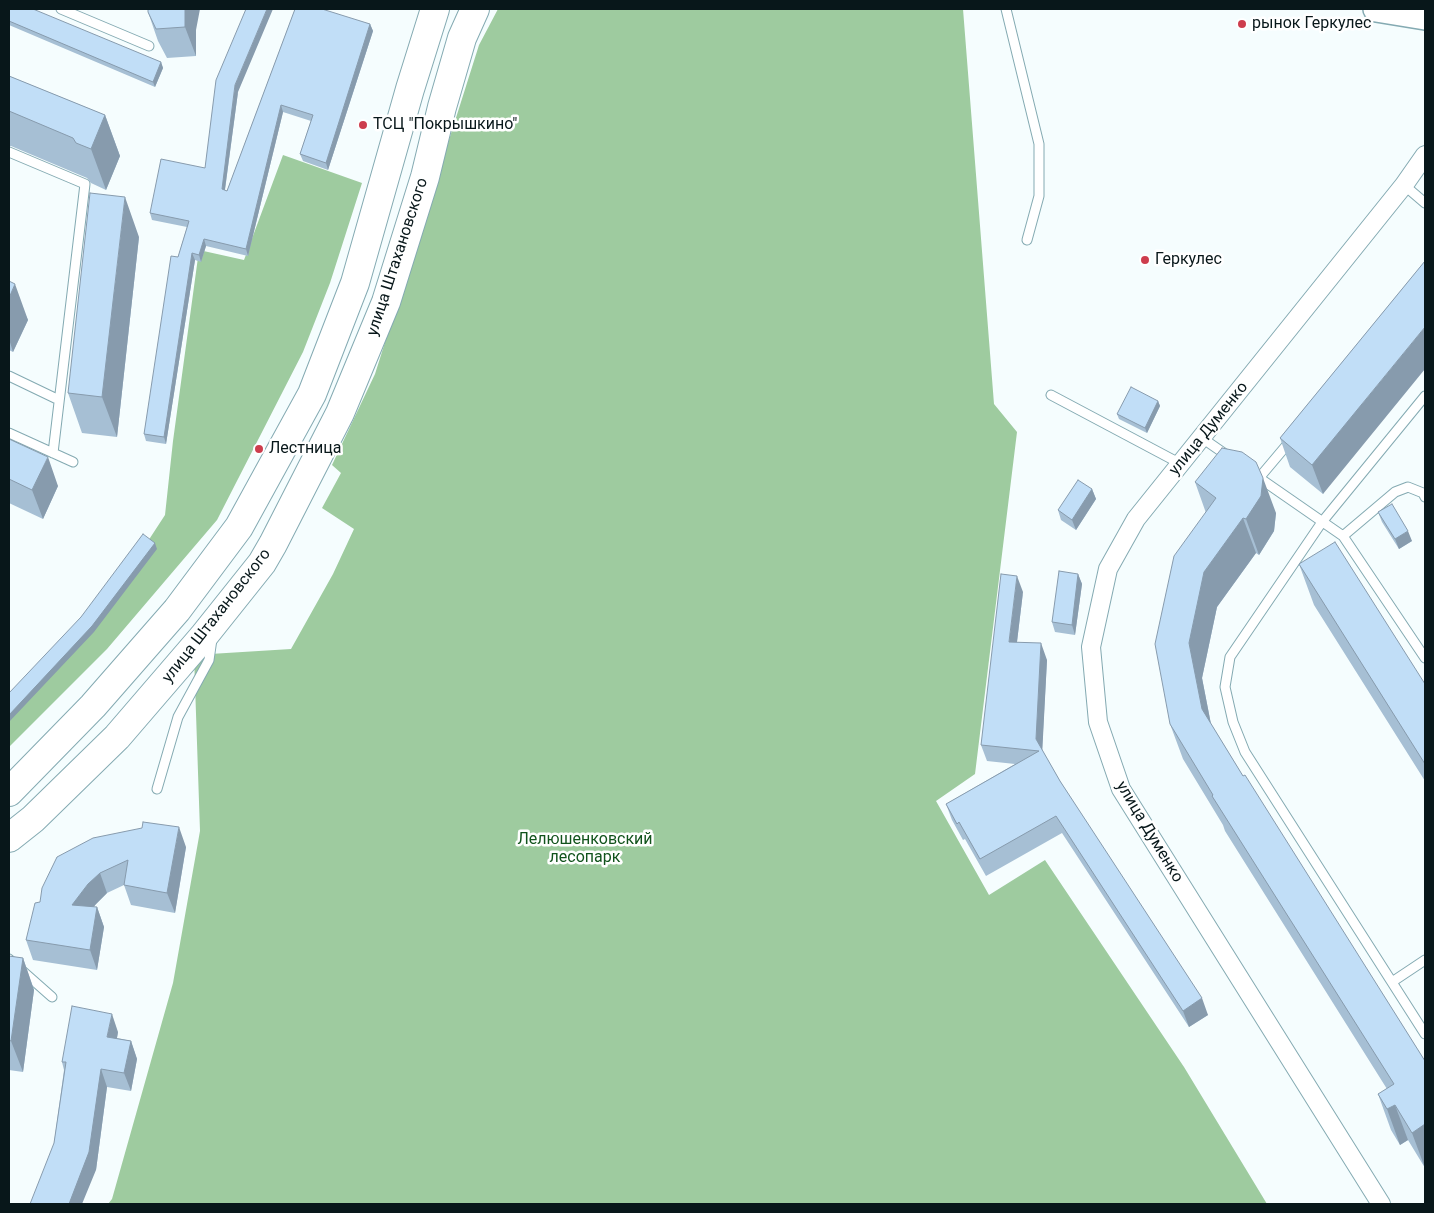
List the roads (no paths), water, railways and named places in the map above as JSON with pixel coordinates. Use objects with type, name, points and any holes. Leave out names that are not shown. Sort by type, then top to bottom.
[{"type":"main road","name":"улица Штахановского","points":[[9,792],[93,706],[177,610],[239,527],[312,394],[355,284],[410,89],[435,9]]},
{"type":"main road","name":"улица Штахановского","points":[[9,838],[33,819],[117,737],[214,624],[262,563],[273,544],[340,413],[386,302],[425,177],[442,107],[462,38],[475,9]]},
{"type":"street","points":[[1376,9],[1425,17]]},
{"type":"street","name":"улица Думенко","points":[[1381,1204],[1121,790],[1098,722],[1091,647],[1108,569],[1136,519],[1404,185],[1425,155]]},
{"type":"lane","points":[[61,9],[149,46]]},
{"type":"lane","points":[[1006,9],[1039,144],[1039,196],[1027,240]]},
{"type":"lane","points":[[9,152],[85,184],[54,454]]},
{"type":"lane","points":[[1404,185],[1425,203]]},
{"type":"lane","points":[[9,376],[59,400]]},
{"type":"lane","points":[[1051,395],[1181,464]]},
{"type":"lane","points":[[1425,396],[1322,522],[1230,657],[1225,687],[1233,722],[1244,752],[1425,1034]]},
{"type":"lane","points":[[1259,478],[1297,432]]},
{"type":"lane","points":[[9,433],[73,462]]},
{"type":"lane","points":[[1202,438],[1233,460]]},
{"type":"lane","points":[[1247,469],[1343,536],[1425,658]]},
{"type":"lane","points":[[1343,536],[1395,492],[1408,487],[1423,493],[1425,497]]},
{"type":"lane","points":[[157,788],[178,717],[208,660],[214,624]]},
{"type":"lane","points":[[9,959],[52,997]]},
{"type":"lane","points":[[1392,982],[1425,960]]},
{"type":"place","name":"рынок Геркулес","points":[[1242,24]]},
{"type":"place","name":"ТСЦ \"Покрышкино\"","points":[[363,125]]},
{"type":"place","name":"Геркулес","points":[[1145,260]]},
{"type":"place","name":"Лестница","points":[[259,449]]},
{"type":"park label","name":"Лелюшенковский лесопарк","points":[[585,849]]}]
